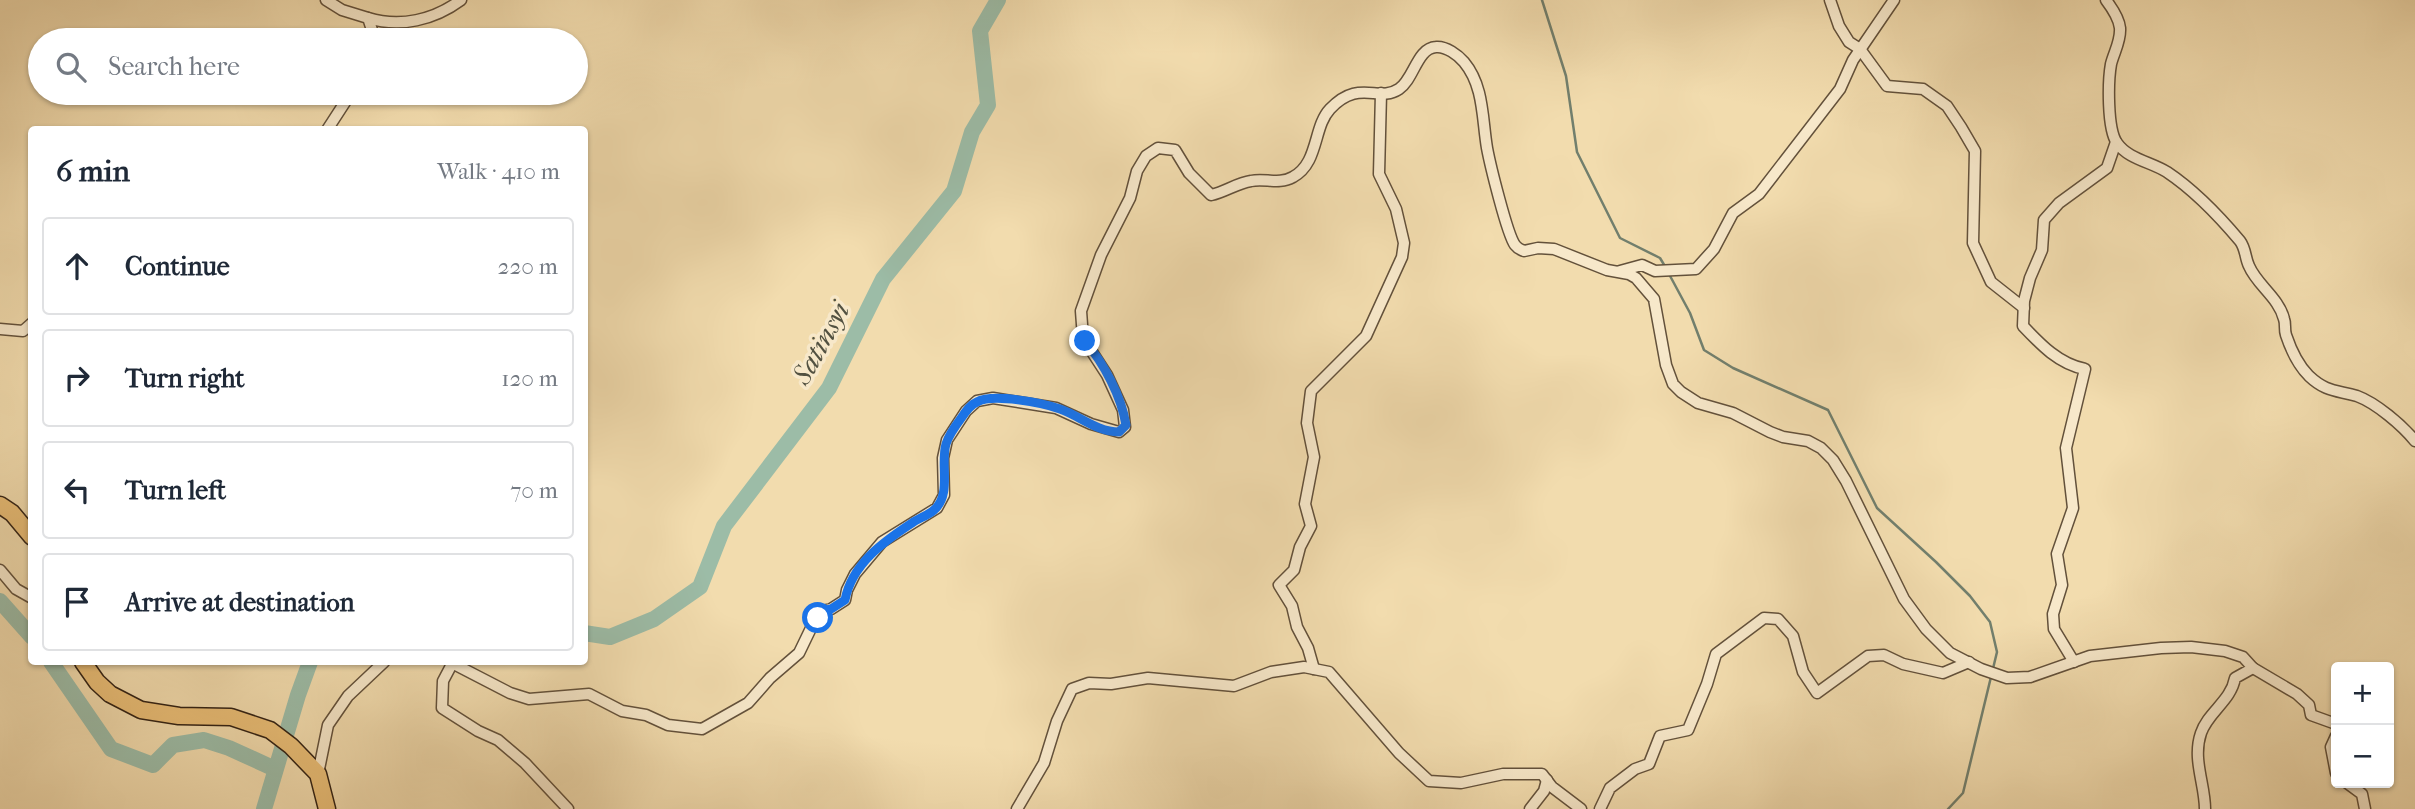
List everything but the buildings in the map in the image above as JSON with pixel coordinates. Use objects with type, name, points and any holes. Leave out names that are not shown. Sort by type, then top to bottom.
[{"type":"main road","points":[[0,505],[12,513],[28,532]]},
{"type":"main road","points":[[85,665],[110,694],[141,710],[179,716],[238,719],[270,730],[291,746],[318,774],[327,809]]},
{"type":"street","points":[[326,0],[368,18],[397,24],[440,13],[461,0]]},
{"type":"street","points":[[1830,0],[1839,26],[1849,42],[1860,49],[1886,86],[1923,89],[1947,106],[1961,127],[1975,151],[1973,243],[1991,282],[2024,308]]},
{"type":"street","points":[[1620,271],[1642,265],[1655,271],[1696,269],[1714,248],[1733,213],[1759,194],[1840,89],[1860,49],[1894,0]]},
{"type":"street","points":[[2106,0],[2118,19],[2120,29],[2110,81],[2111,130],[2116,142],[2129,153],[2165,171],[2192,190],[2243,246],[2253,274],[2275,300],[2282,313],[2293,355],[2306,373],[2321,386],[2375,404],[2415,441]]},
{"type":"street","points":[[368,18],[371,28]]},
{"type":"street","points":[[456,665],[510,693],[530,699],[589,694],[622,710],[646,715],[668,725],[702,729],[726,717],[731,711],[748,703],[770,678],[799,653],[822,611],[845,600],[855,574],[882,542],[937,508],[944,495],[943,458],[947,440],[966,411],[977,401],[993,398],[1062,409],[1091,425],[1111,432],[1119,432],[1125,427],[1123,410],[1107,375],[1083,338],[1081,311],[1101,255],[1130,198],[1137,171],[1149,153],[1160,148],[1175,150],[1189,173],[1211,195],[1253,180],[1282,181],[1295,176],[1312,154],[1324,117],[1334,106],[1355,92],[1392,92],[1402,87],[1423,54],[1440,47],[1459,56],[1469,69],[1480,94],[1489,158],[1515,245],[1524,251],[1554,249],[1607,270],[1620,271],[1636,278],[1654,299],[1666,365],[1675,386],[1684,395],[1701,404],[1733,413],[1783,438],[1808,441],[1821,448],[1833,460],[1846,481],[1908,605],[1944,648],[1999,677],[2007,678],[2030,677],[2111,653],[2209,648],[2242,657],[2253,668],[2297,694],[2309,705],[2311,715],[2331,721]]},
{"type":"street","points":[[1314,669],[1292,607],[1279,585],[1294,570],[1300,547],[1311,526],[1306,504],[1314,457],[1307,423],[1311,391],[1366,336],[1402,257],[1404,243],[1396,209],[1379,174],[1381,93]]},
{"type":"street","points":[[330,126],[343,105]]},
{"type":"street","points":[[2074,662],[2054,629],[2053,614],[2062,585],[2057,554],[2073,508],[2066,448],[2085,369],[2071,366],[2038,342],[2023,326],[2024,308],[2030,278],[2042,250],[2044,220],[2059,203],[2107,168],[2116,142]]},
{"type":"street","points":[[0,329],[23,331],[28,327]]},
{"type":"street","points":[[0,569],[21,593],[28,596]]},
{"type":"street","points":[[1600,809],[1610,788],[1635,769],[1649,764],[1660,736],[1688,730],[1716,654],[1764,618],[1778,619],[1793,636],[1804,672],[1816,693],[1868,656],[1884,655],[1903,664],[1943,673],[1969,662]]},
{"type":"street","points":[[318,774],[328,725],[348,696],[381,665]]},
{"type":"street","points":[[450,665],[443,681],[442,708],[478,732],[498,740],[525,763],[568,809]]},
{"type":"street","points":[[1017,809],[1044,763],[1056,721],[1072,689],[1089,682],[1111,684],[1148,678],[1234,686],[1271,672],[1304,667],[1329,672],[1399,753],[1429,781],[1461,783],[1503,774],[1542,774],[1552,787],[1581,809]]},
{"type":"street","points":[[2205,809],[2197,750],[2200,736],[2208,719],[2231,692],[2235,678],[2253,668]]},
{"type":"street","points":[[1530,809],[1544,791],[1547,780]]},
{"type":"street","points":[[2354,788],[2362,794],[2365,809]]},
{"type":"waterway","name":"Satinsyi","points":[[588,634],[610,637],[654,619],[700,587],[724,526],[829,388],[883,279],[954,191],[972,132],[988,105],[980,31],[998,0]]},
{"type":"waterway","points":[[1542,0],[1566,76],[1577,152],[1620,238],[1660,258],[1666,268]]},
{"type":"waterway","points":[[1669,274],[1690,313],[1704,350],[1733,368],[1828,410],[1877,508],[1970,596],[1990,622],[1997,652],[1963,793],[1948,809]]},
{"type":"waterway","points":[[0,601],[28,632]]},
{"type":"waterway","points":[[53,665],[111,749],[153,765],[173,745],[204,740],[275,769]]},
{"type":"waterway","name":"Satinsyi","points":[[264,809],[309,665]]},
{"type":"route","points":[[818,618],[822,611],[845,600],[855,574],[882,542],[937,508],[944,495],[943,458],[947,440],[968,408],[977,401],[993,398],[1030,403],[1062,409],[1091,425],[1111,432],[1119,432],[1124,428],[1126,425],[1123,410],[1115,392],[1085,341]]}]
